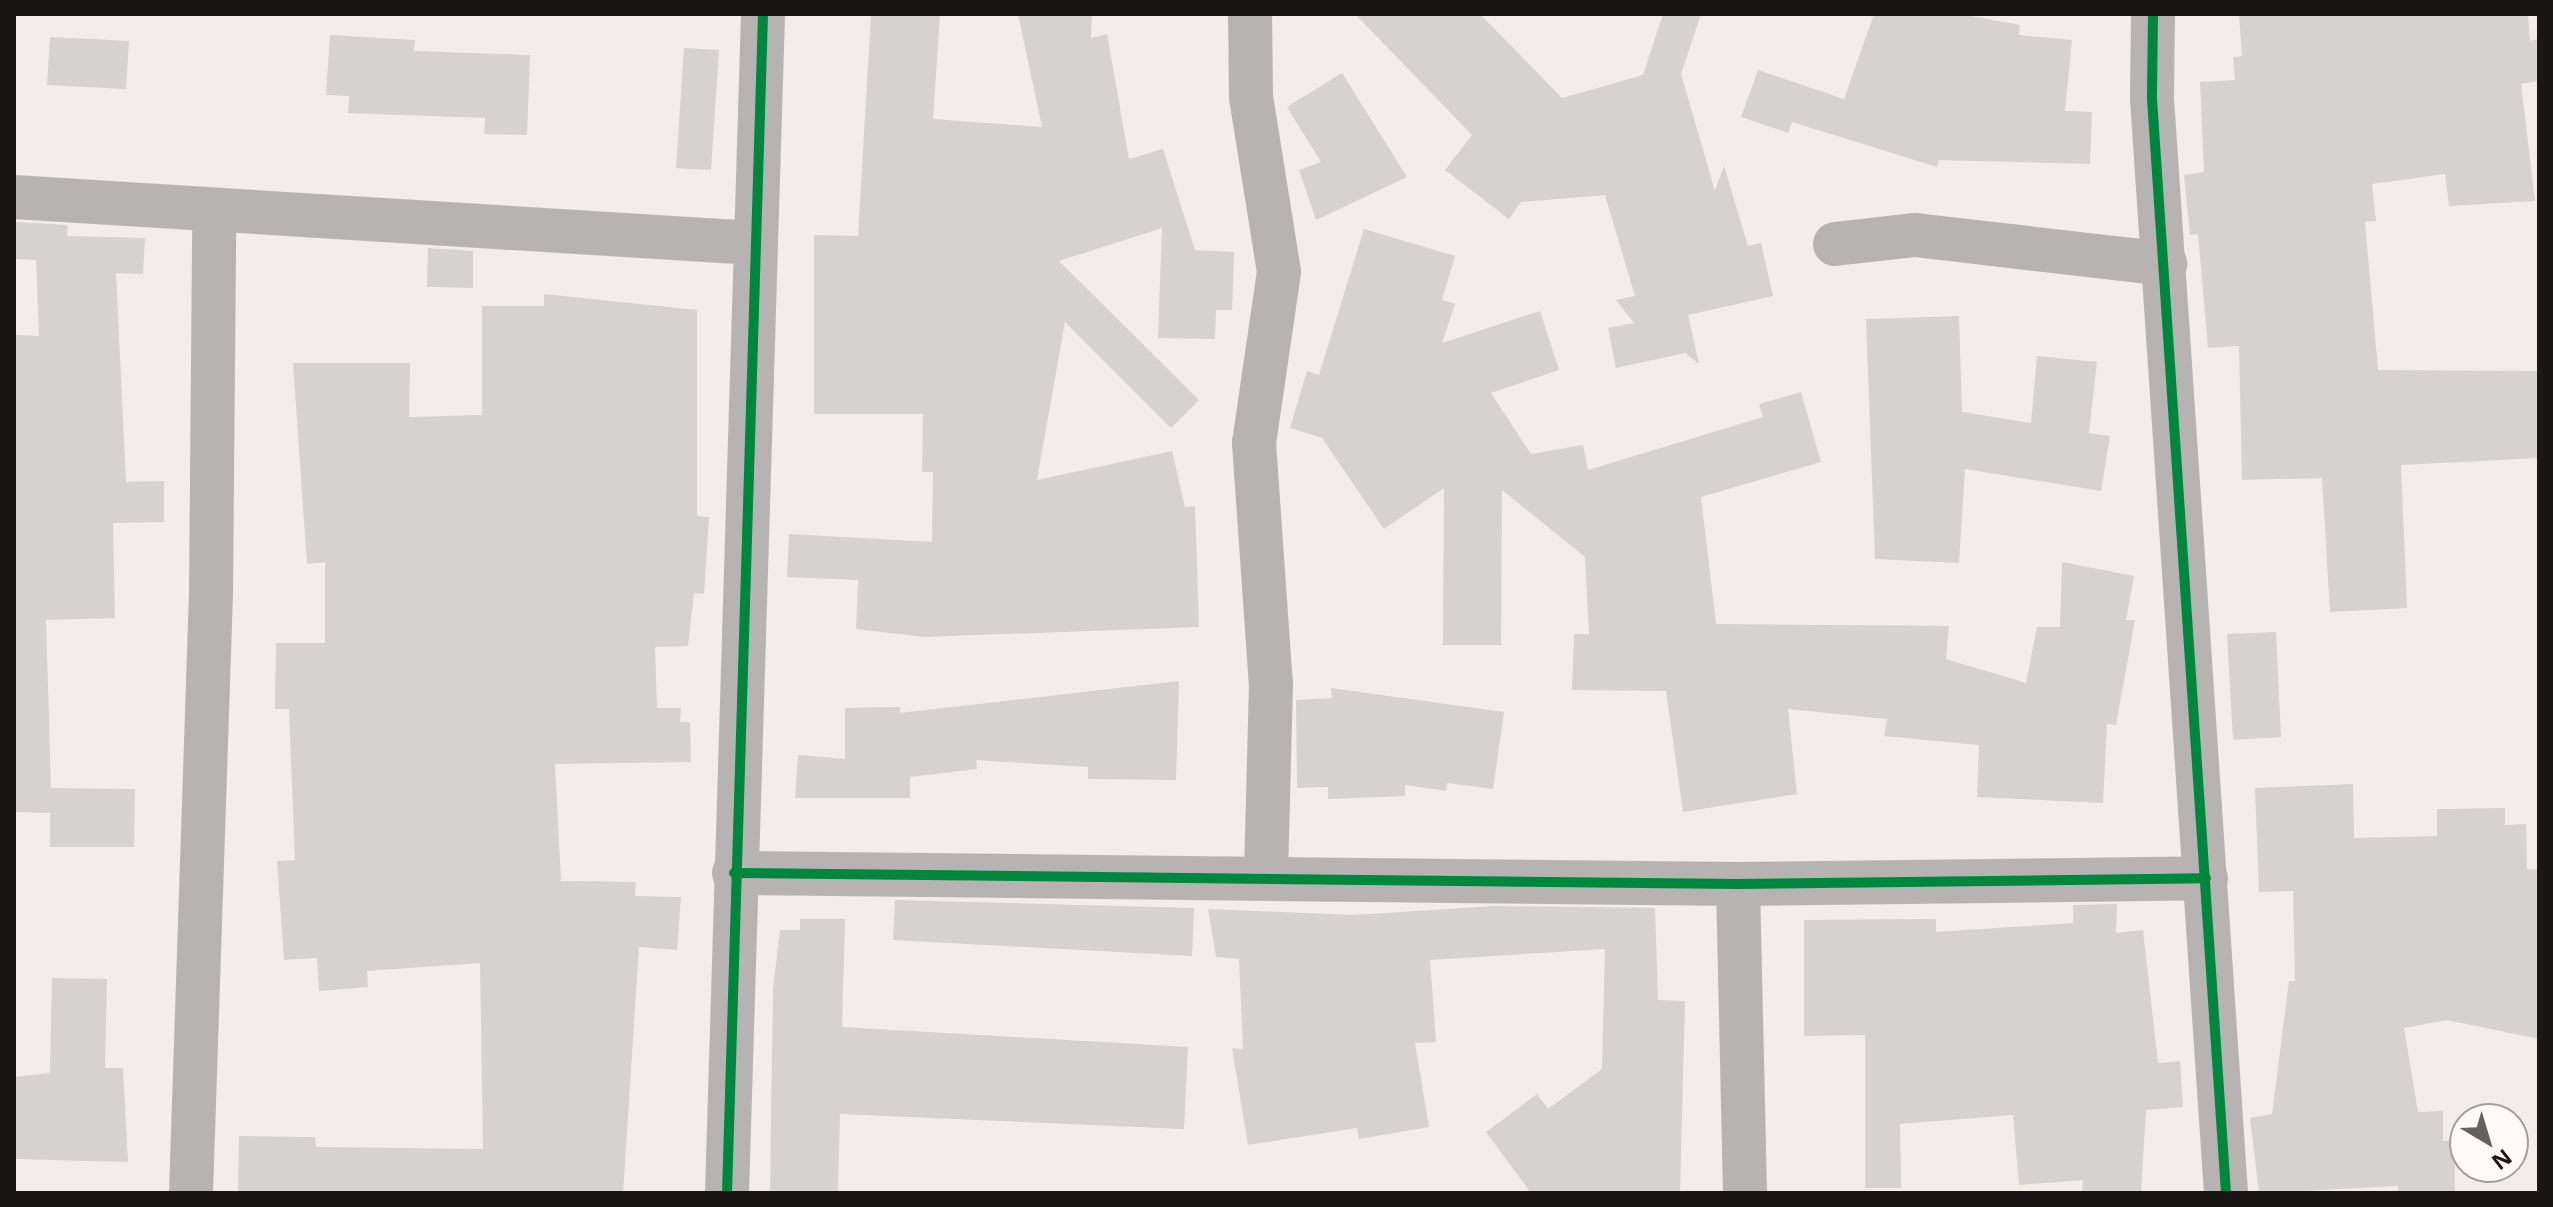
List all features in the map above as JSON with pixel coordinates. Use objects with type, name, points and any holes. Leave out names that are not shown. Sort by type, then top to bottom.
[{"type":"street","points":[[727,1193],[734,873],[763,14]]},
{"type":"street","points":[[1250,14],[1251,97],[1279,272],[1254,443],[1271,684],[1266,877]]},
{"type":"street","points":[[2153,14],[2165,264],[2226,1193]]},
{"type":"street","points":[[14,197],[214,212],[754,243]]},
{"type":"street","points":[[191,1193],[211,592],[214,212]]},
{"type":"street","points":[[1835,244],[1915,235],[2165,264]]},
{"type":"street","points":[[734,873],[1738,884],[2206,878]]},
{"type":"street","points":[[1738,884],[1745,1193]]},
{"type":"building","points":[[871,14],[940,14],[933,119],[1042,127],[1018,14],[1092,14],[1091,38],[1107,34],[1129,159],[1163,149],[1195,250],[1234,252],[1232,310],[1216,310],[1215,339],[1158,338],[1162,228],[1059,261],[1199,400],[1171,428],[1065,322],[1037,480],[1172,451],[1185,507],[1195,506],[1199,627],[924,637],[856,629],[858,580],[787,577],[789,534],[932,542],[933,472],[922,472],[923,414],[814,414],[814,235],[858,236]]},
{"type":"building","points":[[1355,14],[1480,14],[1562,98],[1643,75],[1663,14],[1701,14],[1681,74],[1715,191],[1724,166],[1748,246],[1761,243],[1773,296],[1688,315],[1699,364],[1685,353],[1616,368],[1608,328],[1634,323],[1616,300],[1635,296],[1605,195],[1521,202],[1509,219],[1445,170],[1472,135]]},
{"type":"building","points":[[1874,14],[1960,14],[2020,25],[2019,35],[2072,40],[2065,111],[2092,112],[2090,164],[1939,160],[1937,167],[1792,122],[1788,133],[1741,117],[1758,70],[1844,99]]},
{"type":"building","points":[[2239,14],[2528,14],[2530,41],[2539,39],[2539,81],[2521,84],[2535,201],[2449,206],[2445,174],[2372,184],[2376,221],[2365,222],[2378,370],[2539,371],[2539,458],[2401,465],[2407,608],[2330,612],[2322,478],[2242,480],[2239,346],[2208,348],[2198,234],[2190,235],[2184,175],[2204,172],[2200,82],[2235,80],[2233,57],[2242,56]]},
{"type":"building","points":[[330,35],[415,40],[414,51],[530,55],[527,135],[484,134],[485,118],[348,113],[349,96],[326,95]]},
{"type":"building","points":[[50,37],[129,41],[126,89],[47,85]]},
{"type":"building","points":[[684,48],[719,50],[711,170],[676,168]]},
{"type":"building","points":[[1342,73],[1407,177],[1316,220],[1299,170],[1321,162],[1287,107]]},
{"type":"building","points":[[16,222],[68,225],[67,236],[145,238],[143,274],[116,273],[126,482],[164,481],[164,522],[113,523],[115,618],[46,620],[51,788],[135,789],[134,847],[50,847],[50,813],[14,812],[14,335],[39,336],[36,260],[14,259]]},
{"type":"building","points":[[1364,229],[1455,256],[1442,300],[1455,304],[1442,343],[1540,311],[1559,370],[1491,393],[1531,454],[1583,445],[1588,470],[1763,417],[1759,404],[1801,392],[1821,462],[1701,497],[1716,624],[1949,626],[1946,659],[2026,683],[2037,627],[2060,627],[2062,562],[2134,576],[2126,620],[2135,620],[2116,725],[2107,724],[2103,803],[1977,797],[1979,745],[1884,736],[1887,719],[1788,709],[1797,794],[1683,812],[1666,691],[1572,690],[1574,634],[1589,634],[1585,557],[1502,490],[1501,645],[1443,645],[1444,488],[1384,529],[1322,438],[1290,428],[1307,371],[1319,375]]},
{"type":"building","points":[[428,248],[473,251],[473,288],[427,287]]},
{"type":"building","points":[[544,294],[697,310],[697,516],[709,517],[704,594],[694,593],[688,646],[655,647],[657,708],[681,708],[680,722],[690,722],[691,762],[555,764],[561,881],[636,882],[635,896],[681,897],[677,950],[639,947],[623,1193],[238,1193],[239,1136],[315,1137],[316,1147],[483,1149],[480,963],[367,971],[368,987],[319,991],[317,958],[284,960],[277,861],[295,860],[289,709],[275,709],[276,643],[325,643],[325,562],[307,564],[293,363],[410,363],[409,417],[482,415],[482,306],[544,306]]},
{"type":"building","points":[[1959,316],[1962,412],[2031,423],[2037,356],[2097,362],[2089,433],[2110,436],[2101,491],[1965,469],[1959,563],[1875,559],[1866,319]]},
{"type":"building","points":[[2276,632],[2281,737],[2233,740],[2227,634]]},
{"type":"building","points":[[1179,681],[1176,780],[1088,779],[1088,767],[976,760],[977,769],[910,777],[910,798],[795,798],[798,755],[845,759],[845,708],[900,707],[900,713]]},
{"type":"building","points":[[1331,688],[1504,712],[1493,789],[1447,783],[1446,791],[1405,785],[1405,796],[1328,799],[1328,787],[1297,788],[1296,700],[1332,698]]},
{"type":"building","points":[[2353,784],[2354,838],[2437,836],[2437,809],[2505,808],[2505,825],[2526,824],[2527,869],[2539,870],[2539,1039],[2447,1020],[2404,1028],[2418,1112],[2443,1111],[2443,1141],[2449,1140],[2449,1183],[2455,1183],[2455,1193],[2398,1193],[2398,1186],[2259,1193],[2250,1118],[2272,1114],[2289,981],[2295,981],[2293,891],[2259,892],[2255,788]]},
{"type":"building","points":[[895,900],[1194,908],[1192,956],[893,940]]},
{"type":"building","points":[[2117,904],[2116,933],[2143,930],[2158,1063],[2180,1061],[2183,1107],[2146,1110],[2141,1193],[2082,1193],[2083,1180],[2019,1185],[2013,1115],[1900,1124],[1901,1188],[1865,1188],[1865,1035],[1804,1036],[1804,920],[1936,919],[1936,932],[2073,923],[2073,905]]},
{"type":"building","points":[[1494,906],[1655,908],[1658,1000],[1685,1001],[1680,1193],[1531,1193],[1486,1132],[1537,1094],[1548,1109],[1602,1069],[1605,949],[1430,960],[1436,1042],[1415,1043],[1429,1127],[1359,1139],[1357,1128],[1248,1145],[1232,1048],[1243,1049],[1239,959],[1216,957],[1208,909],[1354,915]]},
{"type":"building","points":[[800,919],[845,919],[842,1027],[1188,1047],[1184,1129],[840,1114],[838,1193],[770,1193],[773,988],[780,930],[800,930]]},
{"type":"building","points":[[52,978],[107,979],[105,1068],[123,1068],[128,1162],[14,1159],[14,1077],[50,1073]]},
{"type":"cycle path","points":[[727,1193],[763,14]]},
{"type":"cycle path","points":[[2153,14],[2152,99],[2226,1193]]},
{"type":"cycle path","points":[[734,873],[1738,884],[2206,878]]}]
